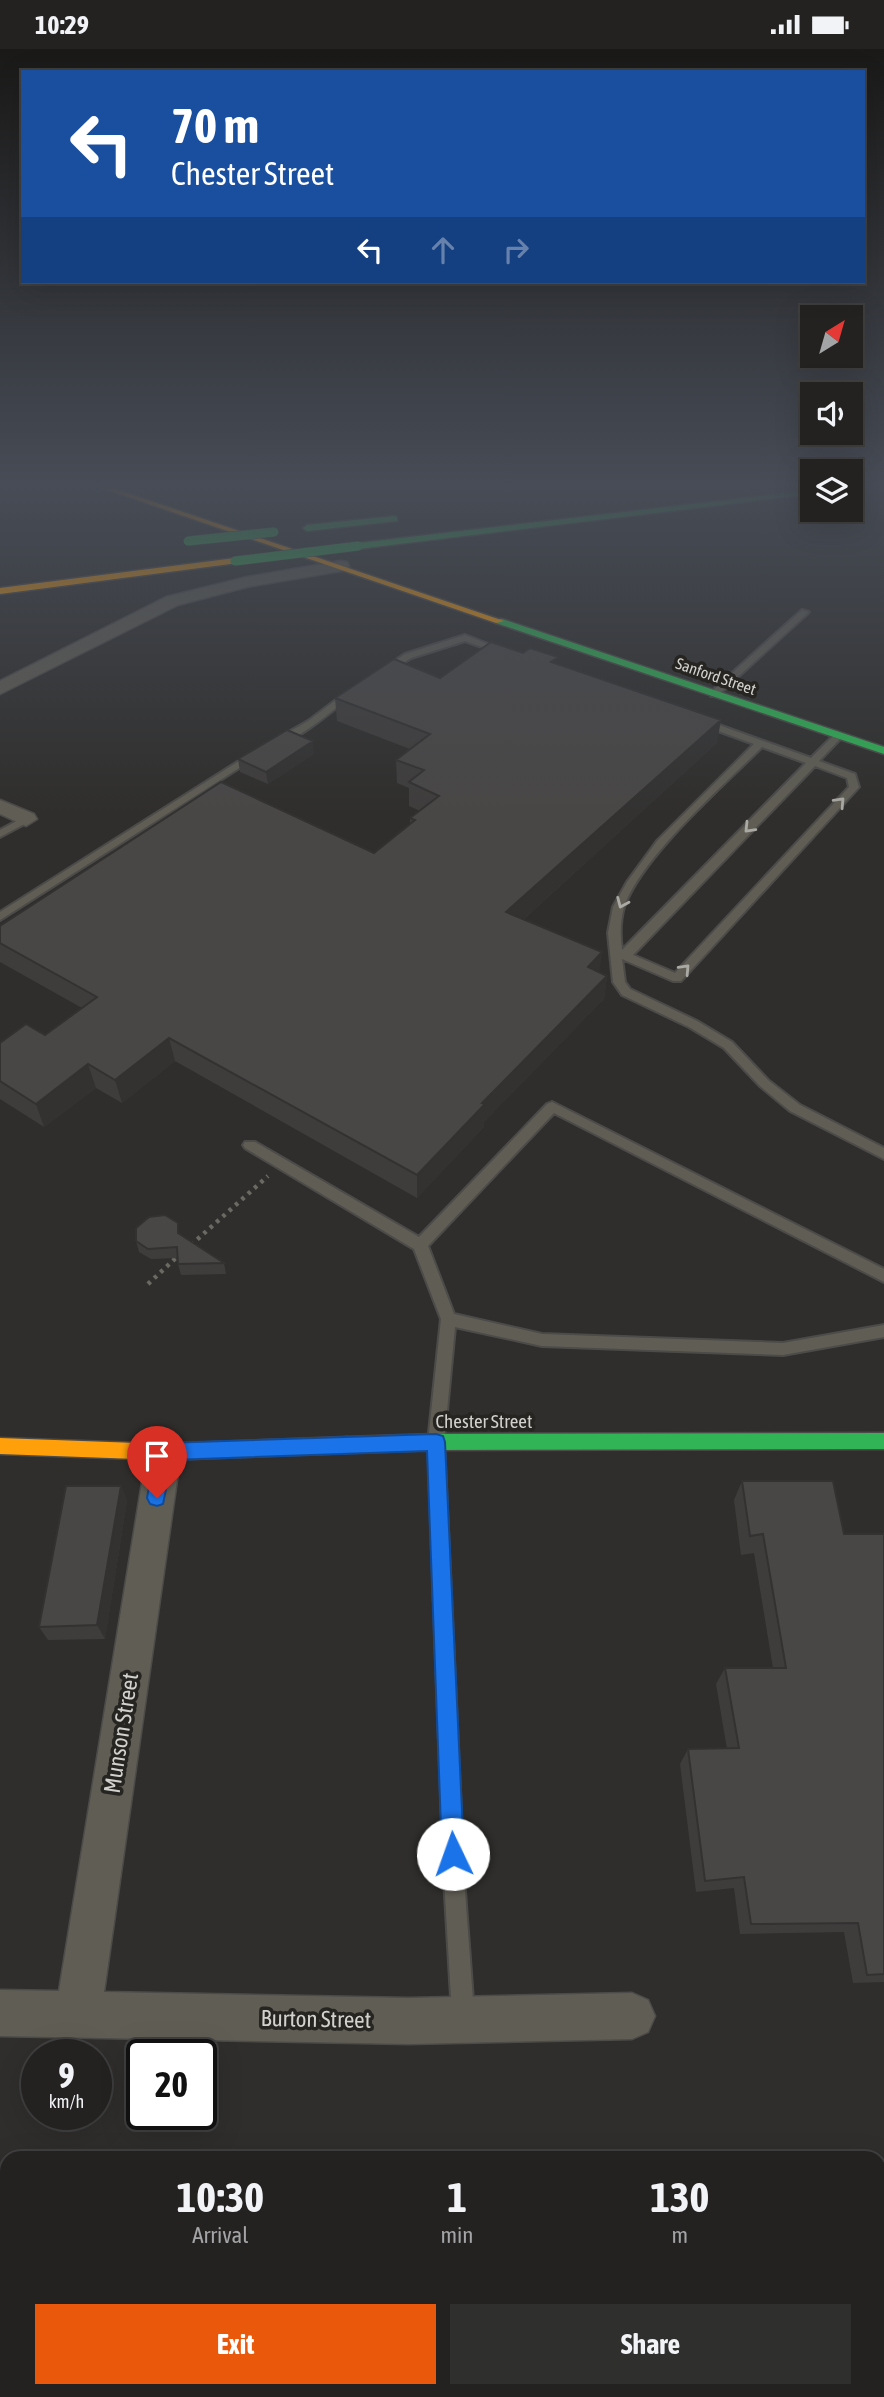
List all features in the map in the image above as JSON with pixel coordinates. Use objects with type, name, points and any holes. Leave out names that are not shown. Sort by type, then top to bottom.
[{"type":"main road","name":"Sanford Street","points":[[427,596],[884,751]]},
{"type":"main road","name":"Chester Street","points":[[0,1446],[164,1452],[436,1442],[884,1441]]},
{"type":"street","points":[[0,688],[172,601],[193,596]]},
{"type":"street","points":[[0,806],[26,819]]},
{"type":"street","name":"Munson Street","points":[[78,2014],[164,1452]]},
{"type":"street","name":"Burton Street","points":[[0,2013],[396,2021],[632,2016]]},
{"type":"lane","points":[[714,694],[805,612]]},
{"type":"lane","points":[[377,675],[408,656],[465,638],[517,657]]},
{"type":"lane","points":[[270,746],[311,723],[356,687]]},
{"type":"lane","points":[[620,954],[677,978],[854,787],[852,776],[696,720]]},
{"type":"lane","points":[[620,954],[838,736]]},
{"type":"lane","points":[[761,743],[661,843],[619,907],[614,933],[620,954],[619,982],[626,992],[693,1024],[728,1045],[764,1083],[795,1108],[884,1154]]},
{"type":"lane","points":[[0,917],[260,752]]},
{"type":"lane","points":[[0,834],[26,819]]},
{"type":"lane","points":[[420,1245],[552,1107],[884,1276]]},
{"type":"lane","points":[[250,1145],[420,1245],[448,1319],[436,1442],[454,1888],[464,2019]]},
{"type":"lane","points":[[448,1319],[542,1340],[783,1349],[884,1331]]},
{"type":"path","points":[[148,1284],[282,1164]]},
{"type":"building","points":[[491,642],[523,653],[530,648],[558,657],[551,662],[721,720],[506,912],[602,952],[588,967],[607,976],[482,1103],[485,1104],[417,1175],[169,1038],[115,1080],[88,1064],[36,1104],[0,1081],[0,1043],[26,1024],[45,1035],[97,997],[0,943],[0,926],[221,782],[374,853],[415,820],[410,818],[439,796],[409,782],[424,770],[396,760],[430,734],[335,698],[394,659],[440,678]]},
{"type":"building","points":[[287,730],[313,741],[266,772],[238,759]]},
{"type":"building","points":[[165,1215],[178,1223],[178,1233],[224,1263],[178,1264],[177,1247],[148,1249],[136,1241],[136,1228],[149,1217]]},
{"type":"building","points":[[742,1481],[833,1481],[844,1534],[884,1534],[884,1974],[867,1975],[858,1923],[751,1924],[744,1877],[705,1881],[688,1749],[739,1748],[725,1668],[786,1668],[763,1534],[750,1536]]},
{"type":"building","points":[[66,1486],[121,1486],[97,1625],[39,1627]]},
{"type":"traffic: fast","points":[[499,621],[884,751]]},
{"type":"traffic: fast","points":[[347,1445],[436,1442],[884,1441]]},
{"type":"traffic: slow","points":[[424,596],[499,621]]},
{"type":"traffic: slow","points":[[0,1446],[164,1452],[347,1445]]},
{"type":"route","points":[[157,1498],[164,1452],[436,1442],[453,1854]]}]
